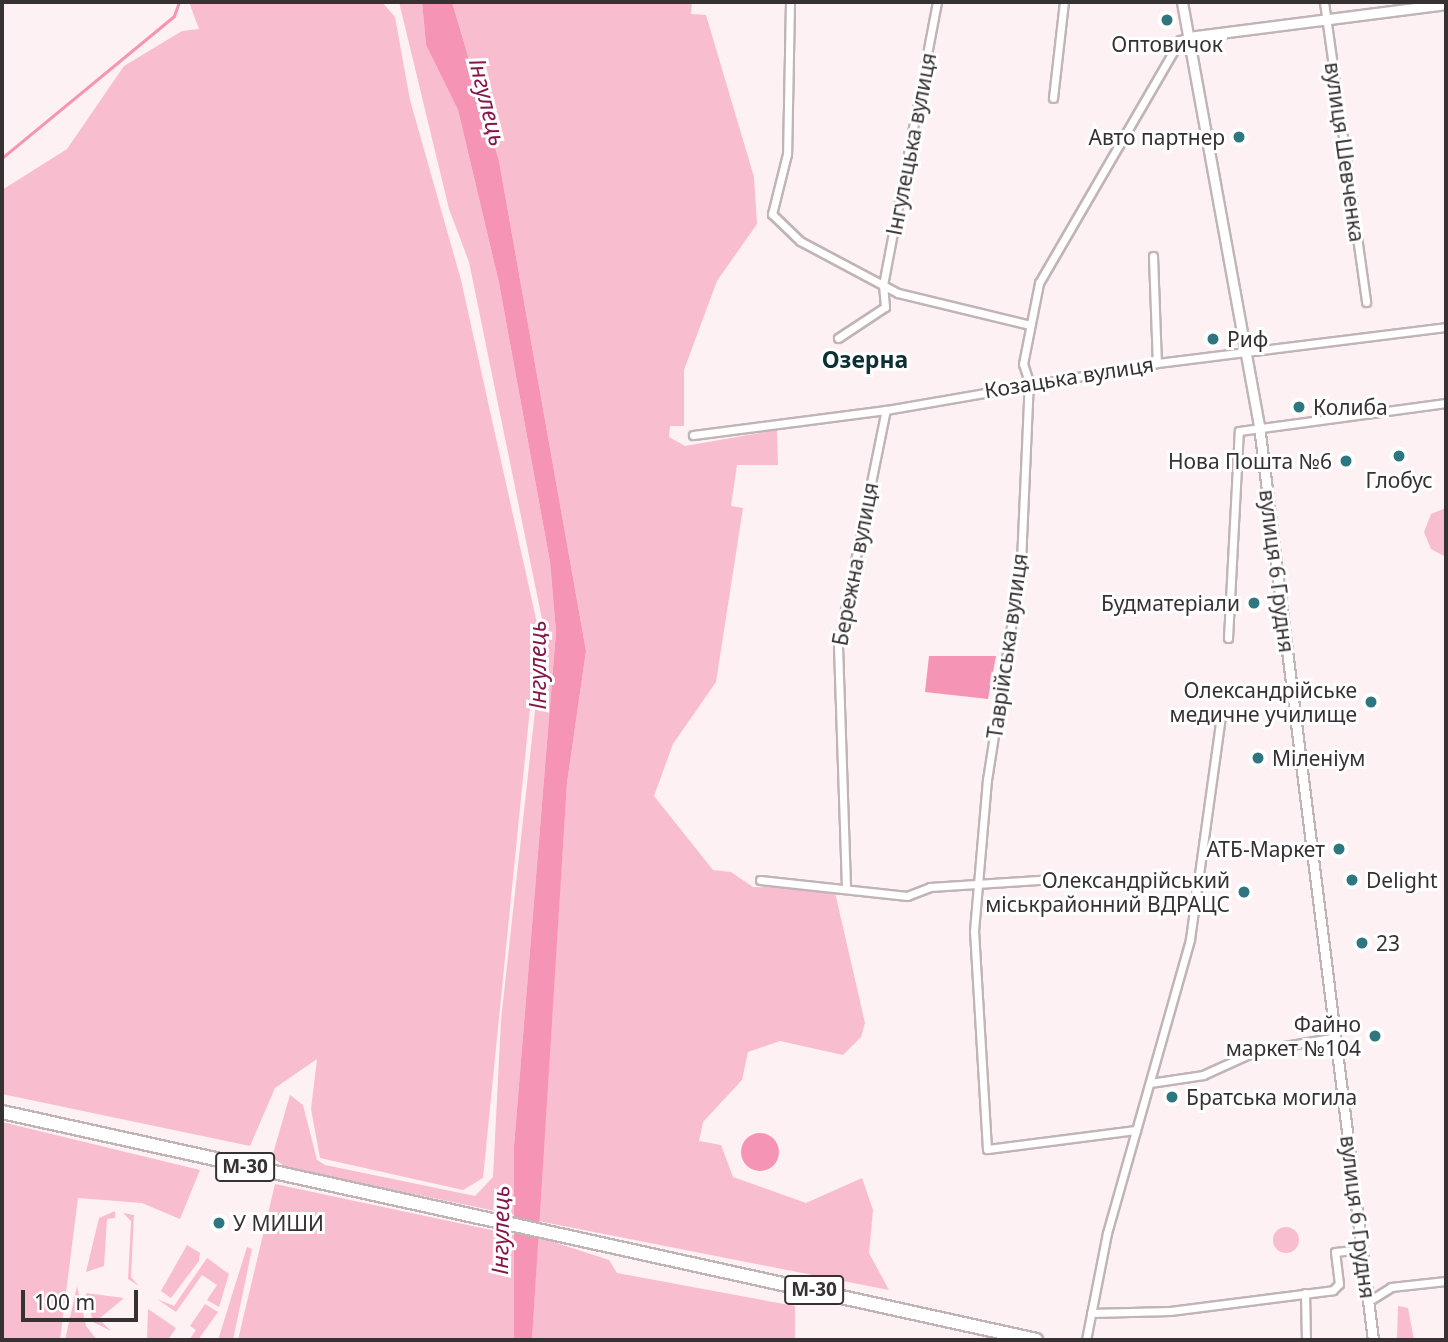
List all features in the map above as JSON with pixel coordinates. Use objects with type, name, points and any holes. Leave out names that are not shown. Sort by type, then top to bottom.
[{"type":"highway","name":"М-30","points":[[2,1112],[1030,1340]]},
{"type":"street","points":[[790,2],[787,154],[772,214],[800,241],[883,285],[1030,325]]},
{"type":"street","name":"Інгулецька вулиця","points":[[838,338],[885,307],[883,285],[937,2]]},
{"type":"street","points":[[1053,98],[1064,2]]},
{"type":"street","name":"вулиця 6 Грудня","points":[[1182,2],[1259,426],[1373,1340]]},
{"type":"street","name":"вулиця Шевченка","points":[[1324,2],[1366,302]]},
{"type":"street","points":[[1189,37],[1446,4]]},
{"type":"street","name":"Таврійська вулиця","points":[[1136,1130],[987,1149],[976,884],[1021,562],[1029,382],[1023,364],[1040,283],[1180,40],[1189,37]]},
{"type":"street","points":[[1153,256],[1157,363]]},
{"type":"street","name":"Козацька вулиця","points":[[693,435],[886,410],[1029,382],[1157,363],[1446,327]]},
{"type":"street","points":[[1259,426],[1446,403]]},
{"type":"street","name":"Бережна вулиця","points":[[846,887],[838,645],[886,410]]},
{"type":"street","name":"вулиця 6 Грудня","points":[[1228,638],[1239,431],[1259,426]]},
{"type":"street","points":[[1086,1340],[1136,1130],[1190,939],[1221,715]]},
{"type":"street","points":[[760,880],[846,887],[907,896],[930,887],[1054,879]]},
{"type":"street","points":[[1150,1083],[1203,1074],[1256,1051],[1336,1037]]},
{"type":"street","points":[[1091,1313],[1170,1311],[1337,1288],[1335,1252],[1363,1249]]},
{"type":"street","points":[[1369,1301],[1391,1287],[1446,1281]]},
{"type":"street","points":[[1305,1293],[1306,1340]]},
{"type":"shaded area","points":[[189,2],[382,2],[395,17],[410,100],[461,280],[538,628],[483,1178],[463,1190],[320,1158],[311,1109],[317,1059],[275,1088],[250,1146],[2,1094],[2,190],[67,149],[124,66],[182,31],[199,29]]},
{"type":"shaded area","points":[[399,2],[422,2],[426,45],[458,110],[499,283],[550,562],[556,632],[514,1146],[515,1215],[287,1168],[272,1157],[290,1095],[303,1105],[317,1160],[325,1165],[475,1196],[493,1177],[501,1020],[544,629],[469,262],[449,209]]},
{"type":"shaded area","points":[[422,2],[452,2],[499,161],[586,651],[567,783],[532,1340],[514,1340],[514,1146],[556,632],[550,562],[499,283],[458,110],[426,45]]},
{"type":"shaded area","points":[[452,2],[692,2],[691,14],[706,15],[754,177],[757,224],[717,281],[684,370],[684,426],[670,426],[669,437],[685,446],[777,430],[778,465],[737,465],[731,506],[743,508],[716,682],[673,744],[654,796],[713,870],[731,872],[753,887],[834,888],[865,1023],[861,1037],[843,1055],[780,1041],[748,1052],[742,1080],[703,1122],[699,1141],[721,1145],[733,1177],[806,1203],[862,1178],[873,1210],[869,1253],[889,1290],[538,1221],[567,783],[586,651],[499,161]]},
{"type":"shaded area","points":[[1446,508],[1446,557],[1431,549],[1424,532],[1431,514]]},
{"type":"shaded area","points":[[929,656],[996,656],[988,699],[925,692]]},
{"type":"shaded area","points":[[2,1122],[200,1170],[180,1219],[142,1203],[78,1198],[60,1340],[2,1340]]},
{"type":"shaded area","points":[[760,1133],[774,1138],[779,1152],[774,1166],[760,1171],[746,1166],[741,1152],[746,1138]]},
{"type":"shaded area","points":[[275,1184],[515,1235],[514,1340],[238,1340]]},
{"type":"shaded area","points":[[115,1211],[115,1218],[107,1219],[104,1266],[86,1272],[99,1218]]},
{"type":"shaded area","points":[[123,1213],[134,1215],[131,1277],[139,1286],[128,1279],[131,1221]]},
{"type":"shaded area","points":[[1286,1227],[1295,1231],[1299,1240],[1295,1249],[1286,1253],[1277,1249],[1273,1240],[1277,1231]]},
{"type":"shaded area","points":[[538,1237],[609,1260],[617,1273],[795,1306],[795,1340],[532,1340]]},
{"type":"shaded area","points":[[187,1245],[200,1253],[199,1261],[171,1298],[161,1291]]},
{"type":"shaded area","points":[[247,1247],[252,1249],[233,1340],[218,1340]]},
{"type":"shaded area","points":[[207,1258],[229,1274],[219,1307],[207,1300],[217,1285],[202,1275],[176,1312],[157,1299],[174,1306]]},
{"type":"shaded area","points":[[77,1286],[86,1326],[97,1340],[65,1340]]},
{"type":"shaded area","points":[[86,1293],[124,1298],[99,1319],[111,1331],[93,1322]]},
{"type":"shaded area","points":[[205,1304],[218,1312],[198,1340],[189,1340],[196,1330],[190,1326]]},
{"type":"shaded area","points":[[1398,1306],[1408,1308],[1414,1340],[1397,1340]]},
{"type":"shaded area","points":[[148,1309],[176,1328],[168,1340],[147,1340]]},
{"type":"waterway","points":[[2,158],[174,16],[179,2]]},
{"type":"place","name":"Оптовичок","points":[[1167,20]]},
{"type":"place","name":"Авто партнер","points":[[1239,137]]},
{"type":"place","name":"Риф","points":[[1213,339]]},
{"type":"place","name":"Колиба","points":[[1299,407]]},
{"type":"place","name":"Глобус","points":[[1399,456]]},
{"type":"place","name":"Нова Пошта №6","points":[[1346,461]]},
{"type":"place","name":"Будматеріали","points":[[1254,603]]},
{"type":"place","name":"Олександрійське медичне училище","points":[[1371,702]]},
{"type":"place","name":"Міленіум","points":[[1258,758]]},
{"type":"place","name":"АТБ-Маркет","points":[[1339,849]]},
{"type":"place","name":"Delight","points":[[1352,880]]},
{"type":"place","name":"Олександрійський міськрайонний ВДРАЦС","points":[[1244,892]]},
{"type":"place","name":"23","points":[[1362,943]]},
{"type":"place","name":"Файно маркет №104","points":[[1375,1036]]},
{"type":"place","name":"Братська могила","points":[[1172,1097]]},
{"type":"place","name":"У МИШИ","points":[[219,1223]]},
{"type":"district","name":"Озерна","points":[[865,359]]},
{"type":"water label","name":"Інгулець","points":[[488,102]]},
{"type":"water label","name":"Інгулець","points":[[537,665]]},
{"type":"water label","name":"Інгулець","points":[[500,1230]]}]
